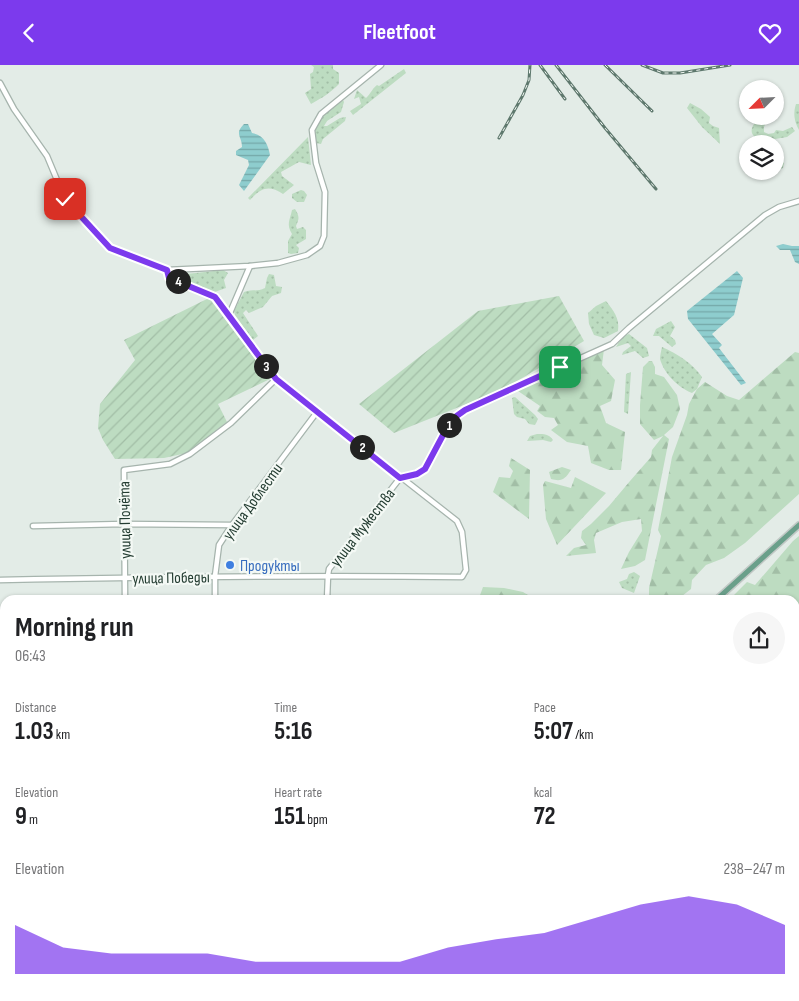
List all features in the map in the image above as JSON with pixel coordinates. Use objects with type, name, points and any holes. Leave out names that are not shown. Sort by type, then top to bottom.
[{"type":"main road","points":[[722,595],[799,525]]},
{"type":"street","points":[[0,83],[14,109],[47,156],[65,199],[110,248],[167,270],[278,263],[307,255],[320,246],[324,236],[325,192],[316,163],[312,130],[321,114],[381,65]]},
{"type":"street","name":"улица Мужества","points":[[327,595],[329,569],[400,478],[417,474],[425,469],[451,420],[465,410],[612,343],[765,215],[779,207],[799,201]]},
{"type":"street","points":[[229,315],[250,266]]},
{"type":"street","points":[[167,270],[169,278],[215,297],[276,379],[400,478]]},
{"type":"street","name":"улица Почёта","points":[[125,595],[124,470],[170,464],[190,454],[230,423],[276,379]]},
{"type":"street","name":"улица Доблести","points":[[215,595],[215,576],[220,545],[232,525],[317,412]]},
{"type":"street","name":"улица Победы","points":[[0,580],[328,575],[462,577],[466,570],[462,532],[457,521],[400,478]]},
{"type":"street","points":[[33,526],[124,524],[232,525]]},
{"type":"green space","points":[[311,65],[333,65],[333,69],[339,73],[339,84],[311,104],[305,93],[311,89],[310,74],[313,72],[314,67]]},
{"type":"green space","points":[[404,69],[406,73],[353,115],[350,111],[361,104],[359,97],[354,99],[357,90],[366,98],[377,85],[379,86]]},
{"type":"green space","points":[[343,100],[341,112],[327,121],[324,126],[346,117],[345,121],[323,139],[321,144],[315,143],[315,130],[318,122]]},
{"type":"green space","points":[[690,103],[710,117],[709,123],[719,128],[720,144],[702,127],[687,108]]},
{"type":"green space","points":[[796,104],[799,104],[799,130],[794,117]]},
{"type":"green space","points":[[754,125],[765,125],[764,132],[768,134],[774,133],[776,130],[783,131],[792,127],[795,131],[784,138],[784,135],[753,135]]},
{"type":"green space","points":[[308,137],[311,165],[299,162],[281,172],[282,176],[294,185],[283,194],[273,189],[265,189],[257,193],[250,200],[248,198]]},
{"type":"green space","points":[[301,190],[307,195],[304,202],[297,202],[292,198],[292,194]]},
{"type":"green space","points":[[295,209],[298,214],[297,229],[303,227],[306,230],[306,239],[296,245],[299,248],[298,253],[291,254],[288,253],[288,241],[292,234],[289,222],[292,210]]},
{"type":"green space","points":[[223,270],[228,273],[224,280],[226,288],[212,293],[177,278],[177,275]]},
{"type":"green space","points":[[269,274],[274,275],[276,286],[282,287],[281,293],[272,296],[263,307],[249,313],[246,310],[243,313],[258,336],[253,340],[234,311],[244,292],[265,288]]},
{"type":"green space","points":[[559,296],[584,341],[504,389],[394,433],[359,404],[478,311]]},
{"type":"green space","points":[[209,298],[270,379],[218,404],[227,422],[187,453],[164,458],[115,459],[98,428],[100,404],[135,360],[124,340]]},
{"type":"green space","points":[[606,301],[618,322],[618,331],[604,338],[594,335],[589,324],[588,313]]},
{"type":"green space","points":[[671,321],[675,327],[670,336],[675,340],[676,344],[672,347],[659,336],[653,336],[656,329]]},
{"type":"green space","points":[[629,334],[647,348],[649,356],[643,358],[635,351],[622,355],[631,346],[628,343],[616,347],[623,336]]},
{"type":"green space","points":[[662,347],[684,359],[702,377],[697,389],[692,393],[677,384],[668,375],[660,359]]},
{"type":"green space","points":[[604,349],[602,365],[615,380],[611,401],[600,406],[606,423],[625,432],[621,470],[609,470],[591,463],[588,446],[567,442],[551,430],[558,425],[554,418],[545,417],[537,411],[540,406],[518,391],[532,383],[546,382],[556,374]]},
{"type":"green space","points":[[795,352],[799,353],[799,494],[745,543],[724,558],[706,565],[692,580],[691,589],[683,595],[649,595],[661,536],[658,530],[672,457],[689,404],[697,389],[705,382],[727,396],[739,400]]},
{"type":"green space","points":[[649,361],[652,361],[655,367],[655,374],[664,377],[677,395],[680,409],[673,427],[664,435],[669,439],[645,560],[635,566],[621,569],[642,531],[641,519],[622,522],[596,533],[594,540],[596,553],[566,556],[574,548],[586,545],[581,538],[582,531],[609,506],[651,457],[652,450],[663,436],[654,440],[640,424],[643,367]]},
{"type":"green space","points":[[631,372],[628,414],[624,412],[626,374]]},
{"type":"green space","points":[[515,397],[538,419],[535,425],[529,424],[525,419],[514,414],[512,398]]},
{"type":"green space","points":[[537,434],[546,435],[553,440],[551,442],[543,440],[527,441],[530,436]]},
{"type":"green space","points":[[511,458],[530,470],[529,519],[493,492],[499,477],[510,478],[513,471],[509,466]]},
{"type":"green space","points":[[562,467],[571,470],[567,476],[558,480],[551,479],[549,472]]},
{"type":"green space","points":[[575,477],[606,493],[557,545],[546,519],[543,485],[545,481],[571,488]]},
{"type":"green space","points":[[799,536],[799,595],[734,595],[747,582],[755,585]]},
{"type":"green space","points":[[634,572],[640,576],[634,593],[622,588],[619,582],[627,579],[629,574]]},
{"type":"green space","points":[[483,587],[504,588],[523,592],[528,595],[480,595]]},
{"type":"water","points":[[244,124],[248,124],[252,133],[260,136],[265,141],[270,155],[244,191],[239,185],[249,165],[248,160],[236,155],[236,151],[242,147],[239,130]]},
{"type":"water","points":[[783,244],[799,246],[799,264],[795,262],[790,250],[780,250],[776,246]]},
{"type":"water","points":[[737,271],[743,278],[734,315],[712,334],[722,345],[719,348],[746,383],[741,385],[688,319],[687,311]]},
{"type":"railway","points":[[499,138],[523,95],[529,80],[530,65]]},
{"type":"railway","points":[[540,65],[565,99]]},
{"type":"railway","points":[[556,65],[656,189]]},
{"type":"railway","points":[[605,65],[652,111]]},
{"type":"railway","points":[[642,65],[663,73],[680,73],[730,65]]},
{"type":"place","name":"Продукты","points":[[230,565]]},
{"type":"route","points":[[65,199],[110,248],[167,270],[169,278],[215,297],[276,379],[400,478],[417,474],[425,469],[451,420],[465,410],[560,367]]}]
